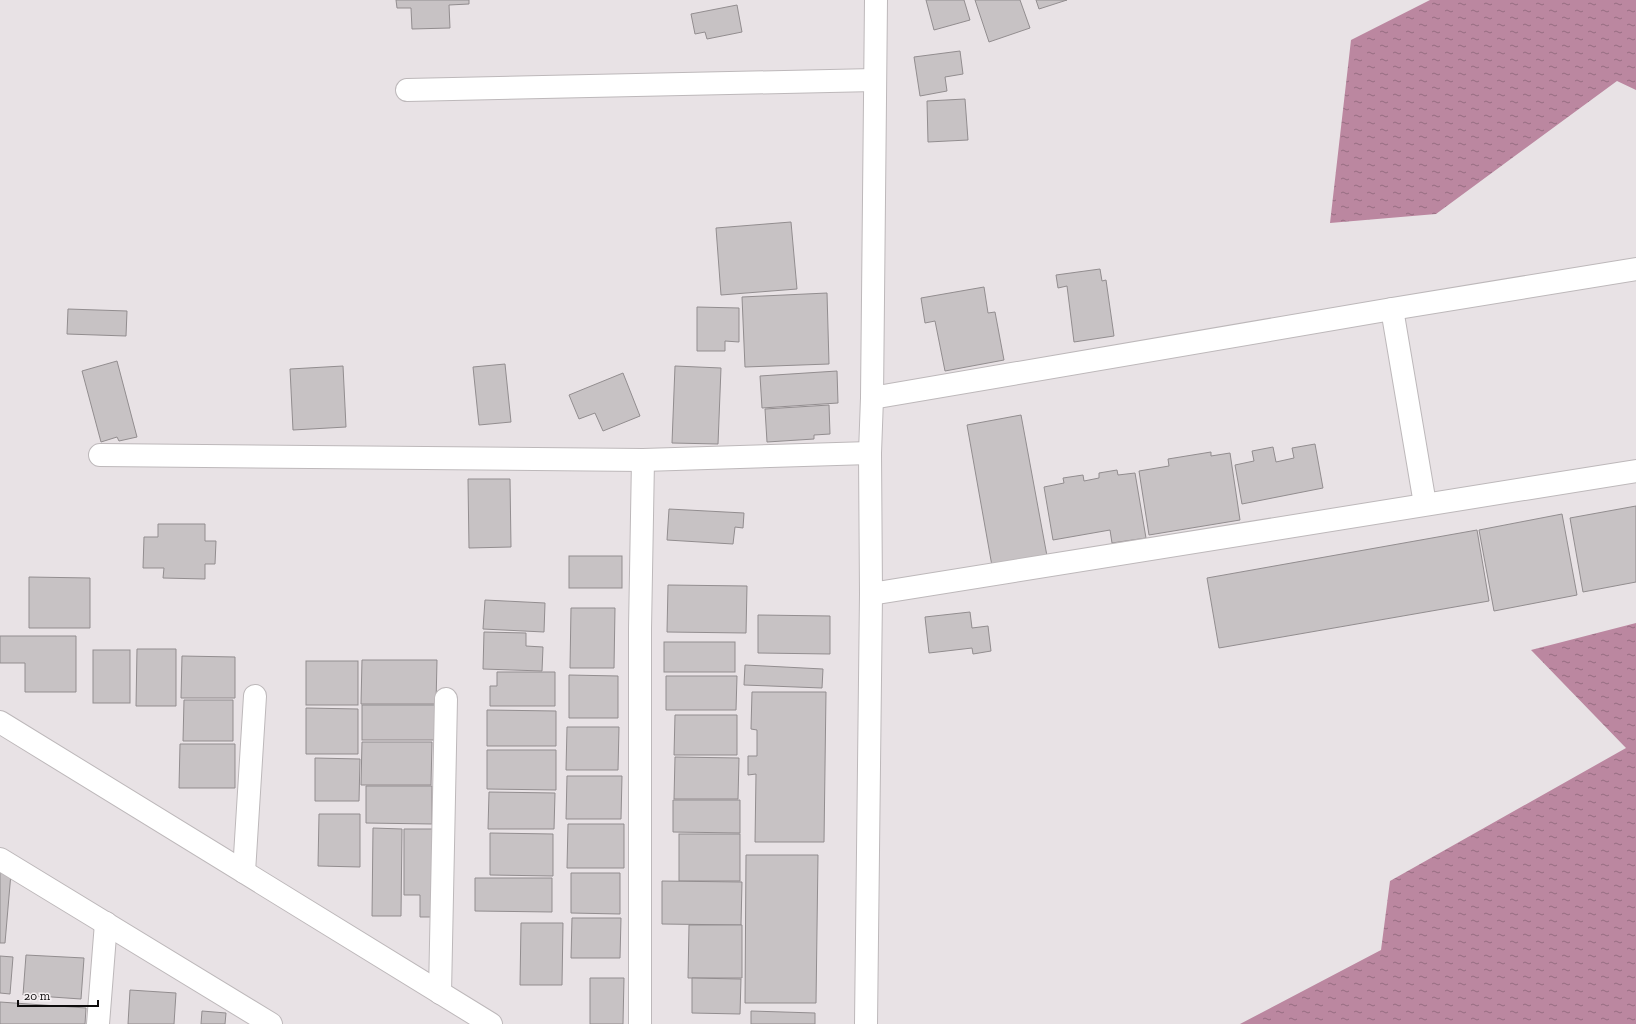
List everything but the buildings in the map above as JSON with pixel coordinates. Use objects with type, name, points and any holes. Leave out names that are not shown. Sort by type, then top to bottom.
[{"type":"street","points":[[866,1024],[870,452],[872,398],[876,0]]},
{"type":"street","points":[[407,90],[876,80]]},
{"type":"street","points":[[872,398],[1636,269]]},
{"type":"street","points":[[1392,309],[1425,504]]},
{"type":"street","points":[[100,455],[642,460],[870,452]]},
{"type":"street","points":[[640,1024],[640,629],[642,460]]},
{"type":"street","points":[[870,594],[1636,471]]},
{"type":"street","points":[[244,872],[256,696]]},
{"type":"street","points":[[440,993],[446,699]]},
{"type":"street","points":[[0,722],[491,1024]]},
{"type":"street","points":[[0,859],[271,1024]]},
{"type":"street","points":[[98,1024],[106,923]]},
{"type":"water","points":[[1430,0],[1636,0],[1636,90],[1617,81],[1436,214],[1330,223],[1351,40]]},
{"type":"water","points":[[1636,623],[1636,1024],[1240,1024],[1381,950],[1390,881],[1626,748],[1531,650]]}]
